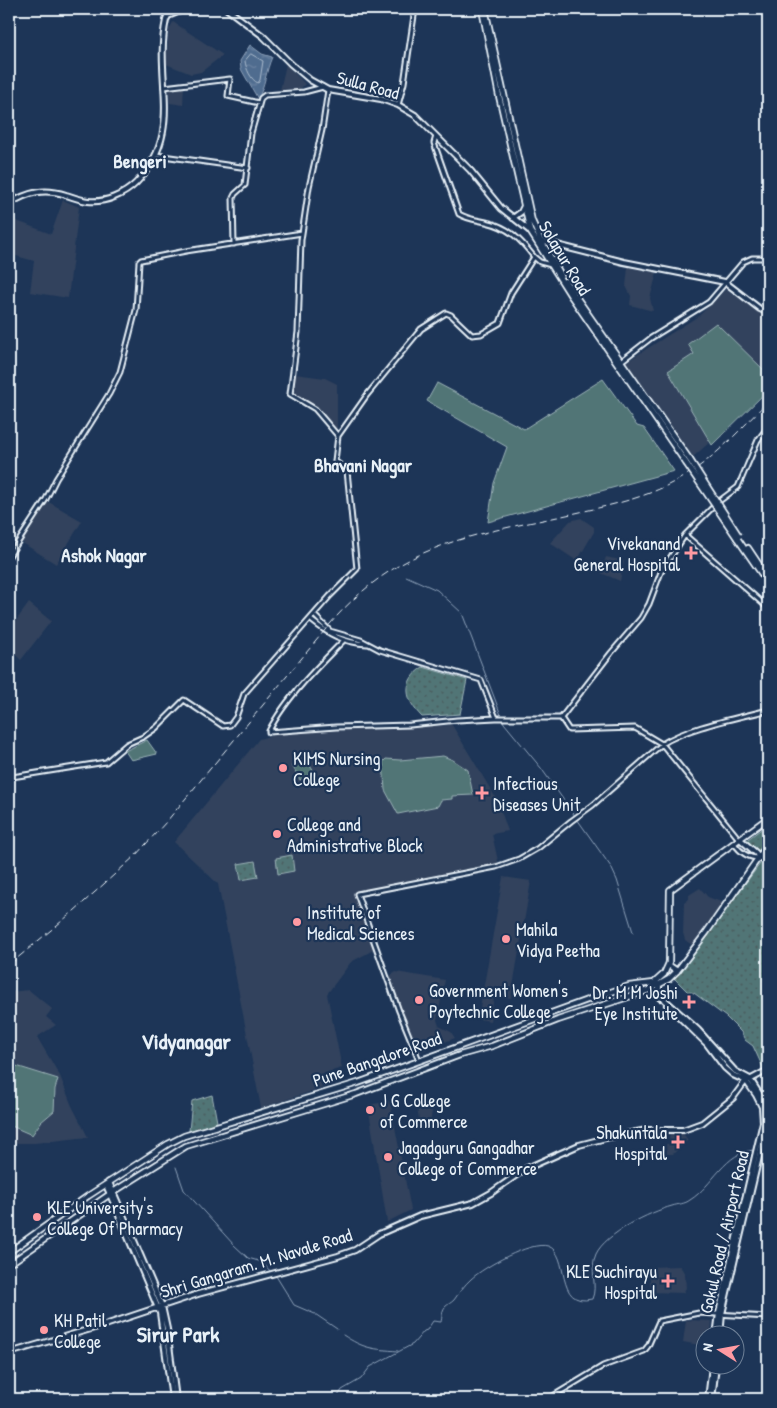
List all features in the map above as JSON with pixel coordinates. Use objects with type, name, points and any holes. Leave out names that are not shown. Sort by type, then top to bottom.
[{"type":"main road","points":[[9,204],[24,195],[47,191],[90,201],[100,201],[123,193],[136,182],[156,155],[164,130],[166,109],[162,43],[167,18],[166,9]]},
{"type":"main road","points":[[167,18],[185,9]]},
{"type":"main road","name":"Sulla Road","points":[[227,9],[263,36],[310,80],[328,90],[381,99],[398,105],[415,115],[470,170],[501,208],[530,231]]},
{"type":"main road","points":[[483,9],[538,240],[624,262],[726,282],[760,309],[768,313]]},
{"type":"main road","name":"Solapur Road","points":[[483,9],[530,231],[538,240],[619,363]]},
{"type":"main road","points":[[513,218],[521,212],[524,206]]},
{"type":"main road","name":"Solapur Road","points":[[538,240],[552,266],[688,461],[738,537]]},
{"type":"main road","points":[[738,537],[768,578]]},
{"type":"main road","points":[[738,537],[768,583]]},
{"type":"main road","points":[[660,996],[659,991],[654,986],[664,974],[669,963],[670,890],[768,818]]},
{"type":"main road","points":[[740,839],[759,858]]},
{"type":"main road","points":[[759,858],[768,844]]},
{"type":"main road","points":[[759,858],[768,858]]},
{"type":"main road","name":"Pune Bangalore Road","points":[[9,1264],[172,1154],[197,1142],[356,1094],[460,1055],[486,1048],[669,979],[706,933],[759,858]]},
{"type":"main road","points":[[669,963],[677,971]]},
{"type":"main road","name":"Pune Bangalore Road","points":[[9,1252],[108,1183],[168,1144],[184,1136],[354,1084],[629,986],[654,986]]},
{"type":"main road","name":"Gokul Road / Airport Road","points":[[654,986],[654,991],[707,1044],[725,1068],[747,1081],[762,1107],[764,1122],[762,1136],[718,1326]]},
{"type":"main road","points":[[747,1081],[768,1070]]},
{"type":"main road","name":"Shri Gangaram. M. Navale Road","points":[[9,1353],[108,1324],[198,1294],[355,1250],[379,1234],[420,1216],[481,1200],[525,1169],[579,1145],[646,1130],[686,1129],[706,1120],[727,1104],[747,1081]]},
{"type":"main road","points":[[108,1183],[160,1307],[172,1399]]},
{"type":"main road","points":[[112,1193],[121,1209],[167,1329],[176,1399]]},
{"type":"main road","name":"Gokul Road / Airport Road","points":[[720,1326],[721,1314]]},
{"type":"main road","points":[[708,1399],[711,1376]]},
{"type":"main road","points":[[712,1399],[715,1376]]},
{"type":"street","points":[[398,105],[404,83],[415,9]]},
{"type":"street","points":[[164,87],[230,79],[228,96],[259,103]]},
{"type":"street","points":[[234,244],[234,198],[235,194],[245,185],[251,133],[262,97],[265,95],[304,92],[323,87]]},
{"type":"street","points":[[328,90],[302,233],[298,332],[290,394],[315,410],[338,436]]},
{"type":"street","points":[[437,135],[434,143],[459,214],[506,228],[520,239],[540,262],[552,266]]},
{"type":"street","points":[[156,155],[248,168]]},
{"type":"street","points":[[9,556],[46,500],[56,479],[120,372],[136,310],[139,262],[186,251],[302,233]]},
{"type":"street","points":[[9,774],[12,777],[106,762],[127,744],[143,737],[156,728],[184,700],[223,726],[230,725],[236,717],[244,694],[311,620],[330,596],[357,569],[347,471],[335,461],[338,436],[367,396],[421,329],[446,313],[451,315],[472,335],[481,334],[500,323],[513,288],[534,257]]},
{"type":"street","points":[[619,363],[651,338],[710,302],[743,262],[752,258],[768,258]]},
{"type":"street","points":[[561,718],[611,653],[641,618],[649,604],[661,572],[684,536],[716,504],[738,487],[758,440],[768,426]]},
{"type":"street","points":[[684,536],[768,608]]},
{"type":"street","points":[[314,616],[330,631],[360,640],[380,650],[481,680],[497,718]]},
{"type":"street","points":[[311,620],[328,634],[344,640],[368,644]]},
{"type":"street","points":[[344,640],[327,656],[287,703],[269,732],[336,727],[410,725],[497,718],[561,718]]},
{"type":"street","points":[[419,1060],[399,1011],[357,894],[512,862],[538,848],[672,737],[768,710]]},
{"type":"street","points":[[561,718],[569,730],[634,728],[662,744],[740,839]]},
{"type":"street","points":[[734,843],[738,849],[751,858],[759,858]]},
{"type":"street","points":[[548,1399],[603,1366],[644,1351],[659,1321],[687,1315],[721,1314],[768,1317]]},
{"type":"shaded area","points":[[173,22],[223,55],[201,72],[191,74],[166,64],[169,30]]},
{"type":"shaded area","points":[[286,64],[305,84],[300,89],[280,90]]},
{"type":"shaded area","points":[[184,85],[183,105],[170,103],[169,88]]},
{"type":"shaded area","points":[[63,200],[79,207],[68,298],[30,292],[34,261],[9,254],[9,218],[51,234]]},
{"type":"shaded area","points":[[628,267],[657,273],[650,298],[653,311],[630,305],[631,296],[626,286]]},
{"type":"shaded area","points":[[726,289],[768,319],[768,374],[716,324],[694,354],[668,371],[710,442],[693,457],[626,362],[700,315]]},
{"type":"shaded area","points":[[295,374],[325,378],[337,384],[337,430],[294,393]]},
{"type":"shaded area","points":[[47,501],[82,521],[56,564],[21,542]]},
{"type":"shaded area","points":[[581,518],[594,527],[594,532],[577,561],[550,543],[570,521]]},
{"type":"shaded area","points":[[606,557],[624,561],[620,581],[601,573]]},
{"type":"shaded area","points":[[29,603],[51,621],[21,660],[9,648],[9,630]]},
{"type":"shaded area","name":"Institute of Medical Sciences","points":[[452,725],[497,800],[508,831],[492,834],[498,861],[496,867],[360,897],[379,947],[351,962],[327,994],[342,1068],[318,1075],[322,1088],[261,1108],[218,884],[174,842],[259,739],[280,733]]},
{"type":"shaded area","name":"Mahila Vidya Peetha","points":[[503,877],[531,881],[511,998],[494,997],[490,1021],[478,1019]]},
{"type":"shaded area","points":[[700,888],[708,897],[724,903],[692,945],[685,940],[683,933],[684,903],[689,899],[689,895]]},
{"type":"shaded area","name":"Government Women's Poytechnic College","points":[[396,972],[445,980],[437,1020],[439,1026],[451,1032],[455,1038],[417,1053],[388,977]]},
{"type":"shaded area","points":[[29,990],[52,1009],[46,1017],[56,1025],[37,1037],[60,1076],[72,1106],[88,1137],[35,1143],[9,1143],[9,992]]},
{"type":"shaded area","points":[[423,1097],[432,1111],[430,1126],[420,1128],[416,1101]]},
{"type":"shaded area","name":"Jagadguru Gangadhar College of Commerce","points":[[390,1101],[411,1210],[387,1222],[368,1105]]},
{"type":"shaded area","name":"Shakuntala Hospital","points":[[670,1131],[682,1132],[688,1140],[673,1154],[667,1154],[666,1144],[669,1144]]},
{"type":"shaded area","name":"KLE Suchirayu Hospital","points":[[680,1266],[685,1274],[686,1288],[683,1293],[650,1292],[650,1267]]},
{"type":"shaded area","points":[[686,1320],[712,1321],[712,1326],[694,1326],[694,1344],[683,1342]]},
{"type":"green space","points":[[716,323],[768,374],[768,390],[712,445],[668,371],[694,354],[688,344]]},
{"type":"green space","points":[[603,379],[637,426],[644,428],[674,471],[488,522],[494,483],[507,447],[427,401],[437,383],[524,429]]},
{"type":"green space","points":[[423,667],[467,680],[460,714],[422,717],[416,711],[409,697],[409,684],[411,678]]},
{"type":"green space","points":[[147,740],[157,754],[131,760],[125,751]]},
{"type":"green space","points":[[443,756],[468,770],[473,795],[452,796],[452,799],[441,800],[438,806],[398,814],[385,790],[383,762],[386,759],[400,760]]},
{"type":"green space","points":[[305,758],[314,772],[300,780],[292,765]]},
{"type":"green space","points":[[768,824],[768,840],[759,853],[744,842]]},
{"type":"green space","points":[[292,855],[294,871],[278,874],[276,858]]},
{"type":"green space","points":[[763,860],[768,861],[768,1068],[764,1070],[753,1046],[745,1040],[741,1032],[726,1017],[694,993],[688,992],[674,978]]},
{"type":"green space","points":[[255,861],[258,877],[241,880],[238,864]]},
{"type":"green space","points":[[9,1065],[58,1079],[55,1089],[54,1111],[41,1122],[32,1135],[9,1125]]},
{"type":"green space","points":[[212,1095],[217,1122],[189,1131],[192,1101]]},
{"type":"water","points":[[250,45],[262,54],[272,57],[258,99],[241,69],[240,61]]},
{"type":"waterway","points":[[406,576],[437,590],[462,613],[504,723],[541,768],[611,867],[617,880],[633,932]]},
{"type":"waterway","points":[[762,1150],[768,1149]]},
{"type":"waterway","points":[[338,1399],[342,1390],[361,1379],[370,1367],[413,1344],[433,1321],[441,1322],[444,1308],[454,1300],[464,1286],[477,1274],[519,1251],[540,1245],[548,1246],[555,1251],[559,1259],[567,1288],[572,1296],[580,1300],[592,1299],[594,1294],[594,1260],[601,1246],[609,1238],[641,1218],[688,1201],[698,1194],[735,1156],[755,1150]]},
{"type":"waterway","points":[[176,1167],[184,1190],[234,1245],[248,1258],[262,1262],[271,1272]]},
{"type":"waterway","points":[[276,1276],[294,1305],[315,1314],[337,1329]]},
{"type":"waterway","points":[[343,1335],[369,1348],[398,1351]]},
{"type":"railway","points":[[9,965],[74,911],[135,856],[167,821],[330,624],[352,601],[377,580],[418,555],[450,543],[487,532],[616,504],[663,488],[700,466],[735,435],[768,401]]},
{"type":"place","name":"Vivekanand General Hospital","points":[[691,553]]},
{"type":"place","name":"KIMS Nursing College","points":[[283,768]]},
{"type":"place","name":"Infectious Diseases Unit","points":[[482,793]]},
{"type":"place","name":"College and Administrative Block","points":[[277,834]]},
{"type":"place","name":"Institute of Medical Sciences","points":[[297,922]]},
{"type":"place","name":"Mahila Vidya Peetha","points":[[506,939]]},
{"type":"place","name":"Government Women's Poytechnic College","points":[[419,1000]]},
{"type":"place","name":"Dr. M M Joshi Eye Institute","points":[[689,1002]]},
{"type":"place","name":"J G College of Commerce","points":[[370,1110]]},
{"type":"place","name":"Shakuntala Hospital","points":[[678,1142]]},
{"type":"place","name":"Jagadguru Gangadhar College of Commerce","points":[[388,1157]]},
{"type":"place","name":"KLE University's College Of Pharmacy","points":[[37,1217]]},
{"type":"place","name":"KLE Suchirayu Hospital","points":[[668,1281]]},
{"type":"place","name":"KH Patil College","points":[[44,1330]]},
{"type":"district","name":"Bengeri","points":[[140,161]]},
{"type":"district","name":"Bhavani Nagar","points":[[363,465]]},
{"type":"district","name":"Ashok Nagar","points":[[104,555]]},
{"type":"district","name":"Vidyanagar","points":[[186,1041]]},
{"type":"district","name":"Sirur Park","points":[[178,1334]]}]
